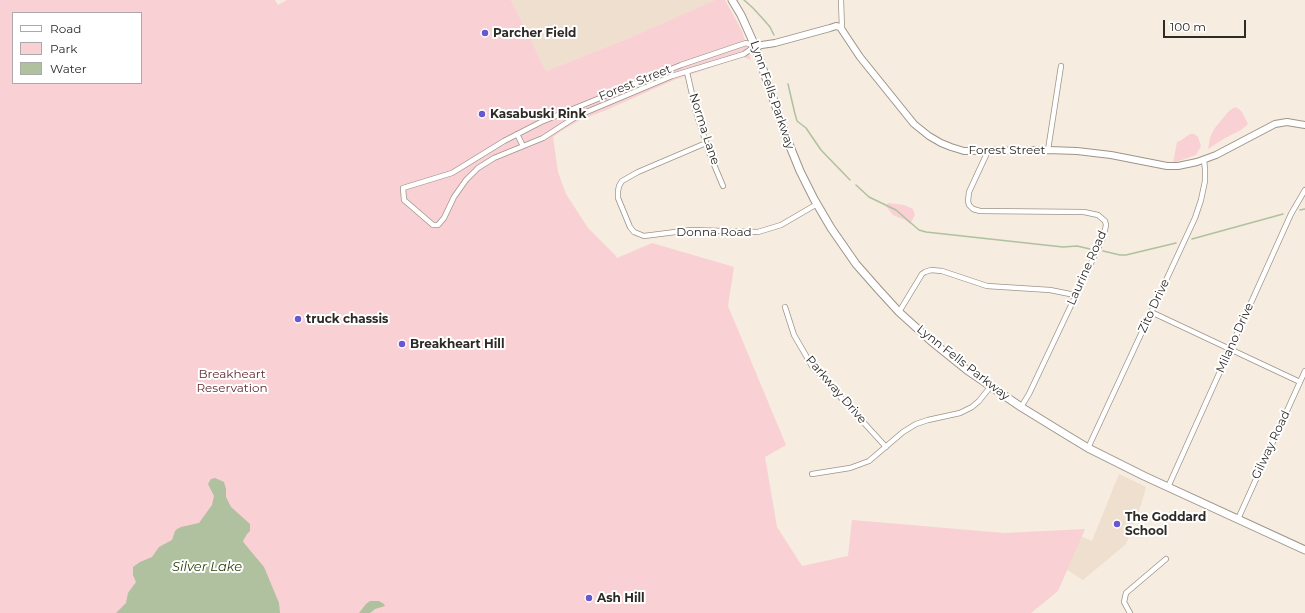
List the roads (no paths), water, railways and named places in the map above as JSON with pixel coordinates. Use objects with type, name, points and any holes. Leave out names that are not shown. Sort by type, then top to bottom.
[{"type":"main road","name":"Lynn Fells Parkway","points":[[732,0],[741,15],[755,46],[789,146],[800,172],[817,204],[831,228],[856,264],[899,312],[940,348],[991,386],[1021,407],[1088,448],[1138,474],[1305,550]]},
{"type":"street","points":[[841,0],[842,30]]},
{"type":"street","name":"Forest Street","points":[[755,46],[744,54],[686,72],[577,116],[543,138],[494,158],[478,168],[472,174],[454,197],[444,218],[438,225],[433,225],[404,200],[403,188],[452,174],[504,141],[541,122],[684,63],[746,43],[755,46],[773,44],[836,26],[842,30],[860,57],[919,128],[935,139],[951,147],[964,151],[1048,150],[1077,152],[1172,166],[1204,160],[1274,124],[1287,122],[1305,125]]},
{"type":"street","points":[[1048,150],[1061,66]]},
{"type":"street","name":"Norma Lane","points":[[686,72],[696,112],[706,143],[723,186]]},
{"type":"street","points":[[518,134],[523,146]]},
{"type":"street","name":"Donna Road","points":[[706,143],[638,172],[622,181],[619,186],[618,198],[630,227],[634,232],[644,236],[691,230],[758,232],[781,225],[817,204]]},
{"type":"street","name":"Laurine Road","points":[[988,151],[969,192],[968,201],[972,208],[980,211],[1084,212],[1098,215],[1105,221],[1106,225],[1106,230],[1102,240],[1029,394],[1021,407]]},
{"type":"street","name":"Zito Drive","points":[[1088,448],[1192,227],[1205,181],[1204,160]]},
{"type":"street","points":[[466,165],[472,174]]},
{"type":"street","name":"Milano Drive","points":[[1168,487],[1291,214],[1305,190]]},
{"type":"street","points":[[899,312],[922,274],[931,270],[942,271],[987,286],[1057,291],[1075,295]]},
{"type":"street","name":"Parkway Drive","points":[[785,307],[794,335],[812,366],[886,447]]},
{"type":"street","points":[[1151,312],[1300,382]]},
{"type":"street","name":"Gilway Road","points":[[1238,519],[1305,371]]},
{"type":"street","points":[[812,474],[834,471],[864,464],[909,428],[921,422],[965,411],[979,401],[991,386]]},
{"type":"street","points":[[1130,613],[1124,602],[1126,593],[1166,559]]},
{"type":"water","name":"Silver Lake","points":[[215,478],[224,482],[226,497],[231,507],[250,524],[250,531],[243,541],[264,567],[279,603],[280,613],[116,613],[126,603],[128,593],[136,582],[133,575],[133,567],[152,557],[159,547],[172,540],[177,529],[199,523],[212,505],[214,496],[208,484],[211,479]]},
{"type":"water","points":[[370,601],[379,601],[385,606],[375,609],[370,613],[359,613],[366,604]]},
{"type":"waterway","points":[[744,0],[764,20],[774,35]]},
{"type":"waterway","points":[[788,84],[797,121],[806,128],[821,150],[850,180]]},
{"type":"waterway","points":[[856,185],[869,197],[896,210],[919,230],[926,232],[1063,247],[1077,246],[1090,249]]},
{"type":"waterway","points":[[1300,210],[1305,209]]},
{"type":"waterway","points":[[1192,239],[1283,214]]},
{"type":"waterway","points":[[1103,251],[1126,255],[1176,243]]},
{"type":"place","name":"Parcher Field","points":[[485,33]]},
{"type":"place","name":"Kasabuski Rink","points":[[482,114]]},
{"type":"place","name":"truck chassis","points":[[298,319]]},
{"type":"place","name":"Breakheart Hill","points":[[402,344]]},
{"type":"place","name":"The Goddard School","points":[[1117,524]]},
{"type":"place","name":"Ash Hill","points":[[589,598]]},
{"type":"park label","name":"Breakheart Reservation","points":[[232,381]]}]
